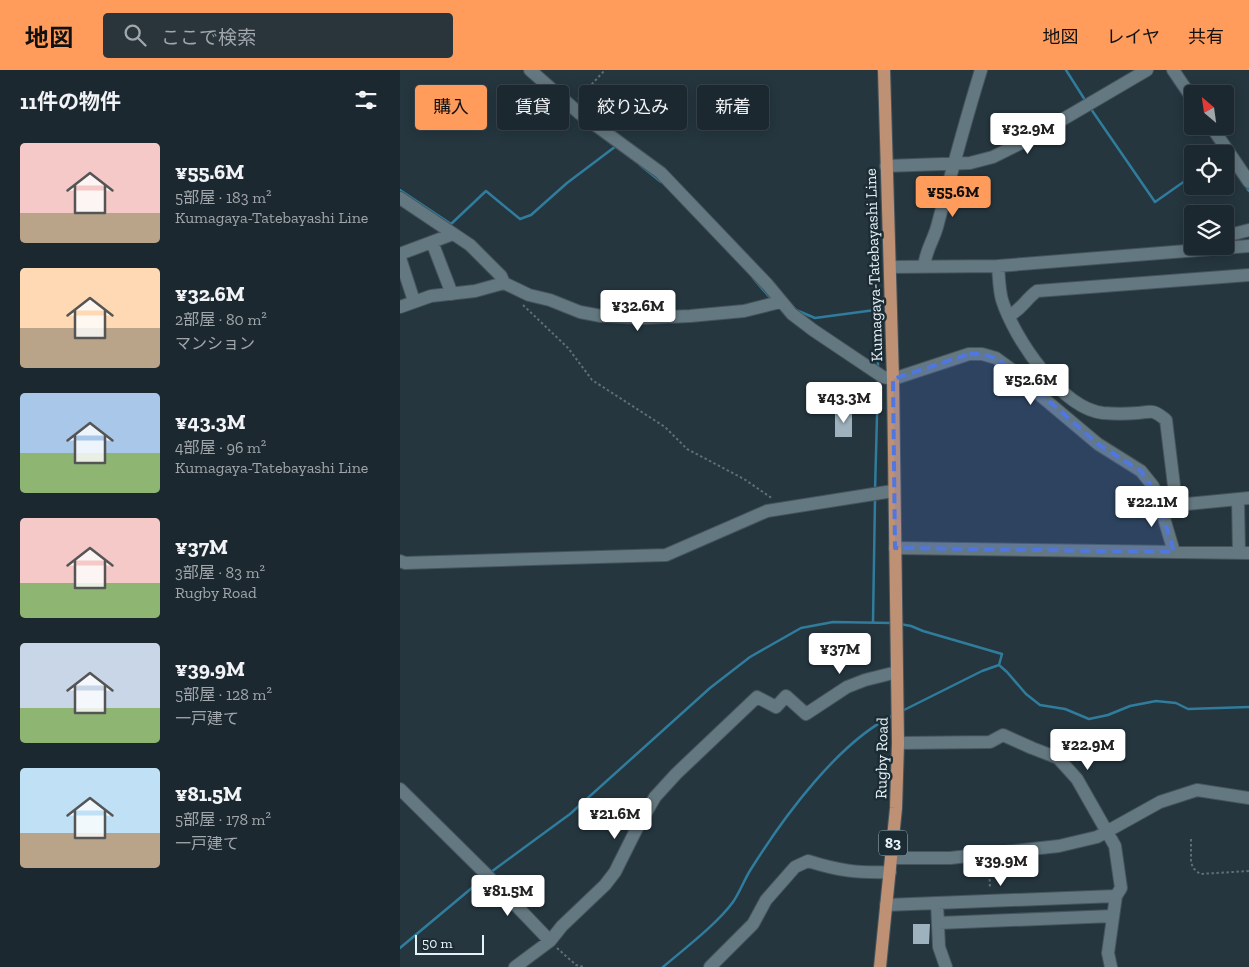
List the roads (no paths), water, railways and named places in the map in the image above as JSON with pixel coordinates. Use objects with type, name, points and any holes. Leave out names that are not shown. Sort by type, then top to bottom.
[{"type":"main road","name":"Kumagaya-Tatebayashi Line","points":[[884,70],[893,379],[881,493],[895,548]]},
{"type":"main road","name":"Rugby Road","points":[[880,967],[896,808],[898,706],[895,548]]},
{"type":"street","points":[[530,70],[571,107],[661,173],[767,284],[780,302],[792,314],[883,377],[893,379],[969,354],[982,354],[996,358],[1023,378],[1042,398],[1098,444],[1134,466],[1148,478],[1157,495],[1174,552]]},
{"type":"street","points":[[924,267],[925,256],[937,226],[981,70]]},
{"type":"street","points":[[886,166],[970,163],[993,157],[1031,138],[1147,70]]},
{"type":"street","points":[[1173,70],[1184,86]]},
{"type":"street","points":[[1217,135],[1249,182]]},
{"type":"street","points":[[400,198],[434,219],[474,249],[501,276],[507,285],[529,295],[550,300],[580,312],[643,318],[744,311],[780,302]]},
{"type":"street","points":[[1234,234],[1249,230]]},
{"type":"street","points":[[400,254],[453,234]]},
{"type":"street","points":[[432,242],[452,294]]},
{"type":"street","points":[[1234,247],[1249,246]]},
{"type":"street","points":[[890,267],[998,266],[1184,251]]},
{"type":"street","points":[[400,258],[414,301]]},
{"type":"street","points":[[895,548],[1244,553],[1244,499],[1186,504],[1180,501],[1175,494],[1166,420],[1153,412],[1122,414],[1090,410],[1051,382],[1027,351],[1009,316],[1001,297],[998,266]]},
{"type":"street","points":[[1009,316],[1020,309],[1031,295],[1037,291],[1249,275]]},
{"type":"street","points":[[400,307],[431,296],[507,285]]},
{"type":"street","points":[[400,562],[466,562],[666,555],[767,511],[881,493]]},
{"type":"street","points":[[515,967],[550,941],[605,885],[655,798],[676,774],[757,697],[776,706],[786,696],[806,714],[847,687],[865,680],[897,672]]},
{"type":"street","points":[[898,743],[990,742],[1003,735],[1058,758],[1077,780],[1115,846],[1121,888],[1116,896],[1108,953],[1111,967]]},
{"type":"street","points":[[400,789],[486,874],[550,941]]},
{"type":"street","points":[[891,858],[950,858],[1059,846],[1107,833],[1160,802],[1198,790],[1249,798]]},
{"type":"street","points":[[710,967],[753,924],[766,900],[795,867],[808,861],[834,870],[863,873],[890,872]]},
{"type":"street","points":[[886,905],[1116,896]]},
{"type":"street","points":[[937,903],[939,947],[946,967]]},
{"type":"street","points":[[938,923],[1113,916]]},
{"type":"waterway","points":[[1066,70],[1085,100]]},
{"type":"waterway","points":[[1091,109],[1155,202],[1184,182]]},
{"type":"waterway","points":[[400,190],[451,224],[486,191],[520,219],[531,215],[567,183],[616,146]]},
{"type":"waterway","points":[[640,165],[661,182]]},
{"type":"waterway","points":[[1245,185],[1249,191]]},
{"type":"waterway","points":[[753,278],[772,300]]},
{"type":"waterway","points":[[796,310],[815,318],[875,310],[877,319],[878,368]]},
{"type":"waterway","points":[[875,491],[878,379]]},
{"type":"waterway","points":[[873,622],[875,499]]},
{"type":"waterway","points":[[491,872],[570,814],[710,688],[750,657],[801,628],[833,622],[892,623]]},
{"type":"waterway","points":[[900,624],[1002,654],[999,665]]},
{"type":"waterway","points":[[999,665],[1026,694],[1040,705],[1065,709],[1089,719],[1108,715],[1130,706],[1156,701],[1176,703],[1188,709],[1249,707]]},
{"type":"waterway","points":[[902,711],[982,671],[999,665]]},
{"type":"waterway","points":[[663,967],[700,936],[726,910],[779,827],[833,762],[873,727],[894,715]]},
{"type":"waterway","points":[[400,948],[485,877]]}]
